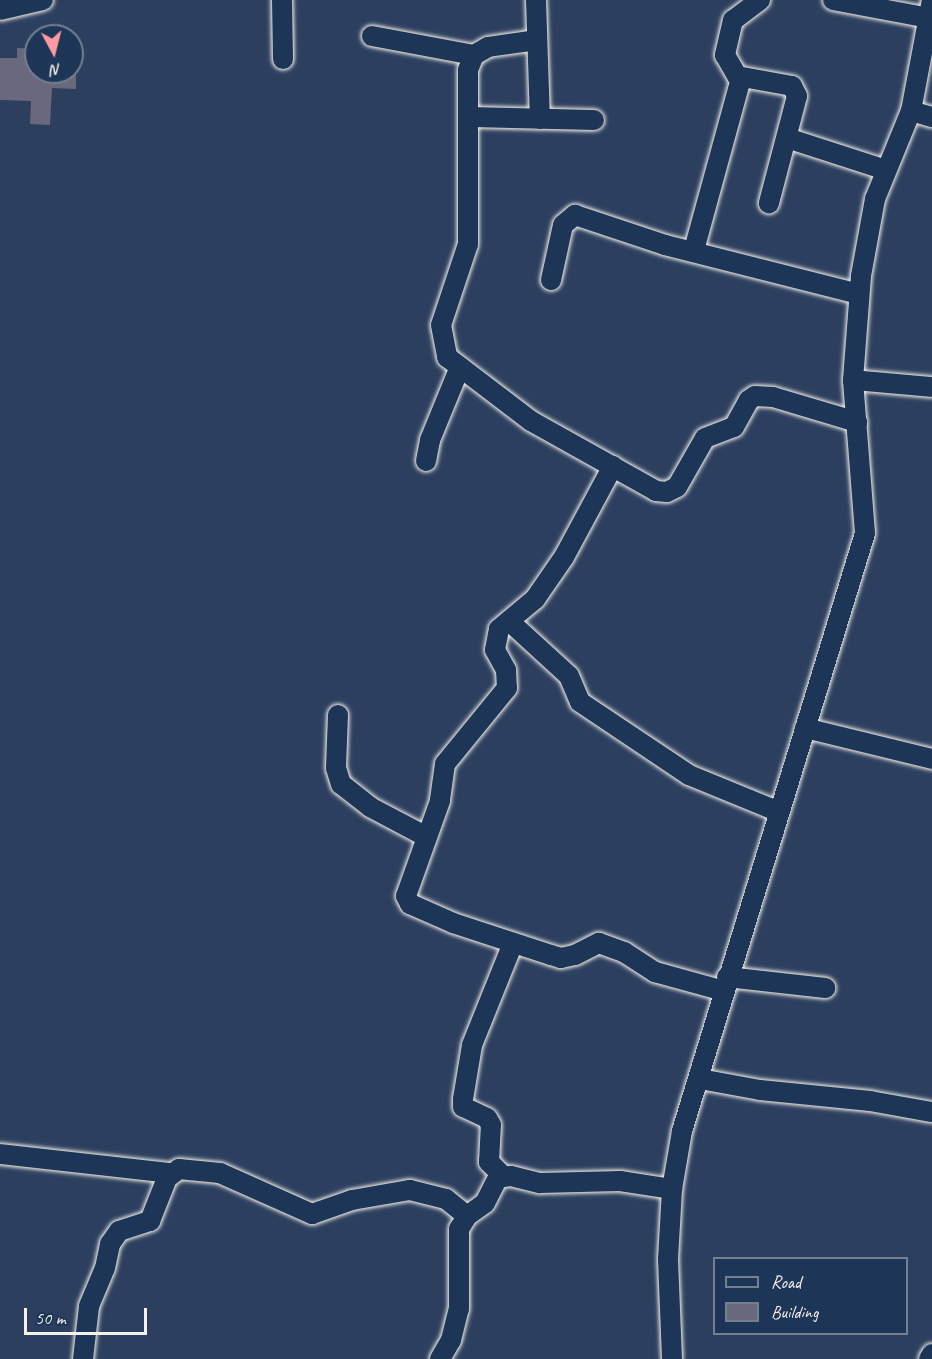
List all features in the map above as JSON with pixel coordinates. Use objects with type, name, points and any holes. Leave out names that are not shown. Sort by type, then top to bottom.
[{"type":"street","points":[[0,10],[43,0]]},
{"type":"street","points":[[282,0],[283,59]]},
{"type":"street","points":[[536,0],[540,119]]},
{"type":"street","points":[[760,0],[733,20],[725,55],[741,78],[792,86],[797,96],[769,203]]},
{"type":"street","points":[[672,1359],[668,1259],[672,1189],[682,1131],[700,1079],[725,984],[777,811],[865,533],[853,380],[859,294],[867,230],[886,170],[911,111],[931,9],[833,0]]},
{"type":"street","points":[[372,36],[474,56]]},
{"type":"street","points":[[537,39],[488,47],[474,56],[468,70],[470,117],[467,255],[441,325],[447,357],[531,421],[656,491],[667,492],[676,487],[705,438],[734,427],[748,400],[755,396],[857,422]]},
{"type":"street","points":[[694,250],[741,78]]},
{"type":"street","points":[[911,111],[932,117]]},
{"type":"street","points":[[470,117],[594,120]]},
{"type":"street","points":[[787,138],[886,170]]},
{"type":"street","points":[[551,280],[563,225],[575,215],[665,245],[694,250],[859,294]]},
{"type":"street","points":[[426,462],[430,440],[460,367]]},
{"type":"street","points":[[853,380],[932,387]]},
{"type":"street","points":[[613,466],[564,557],[535,599],[499,629],[495,650],[506,670],[507,688],[445,764],[440,801],[406,890],[410,904],[513,943],[561,958],[599,943],[624,952],[655,972],[725,984],[825,988]]},
{"type":"street","points":[[509,621],[569,676],[580,702],[689,774],[777,811]]},
{"type":"street","points":[[338,715],[336,768],[341,784],[370,807],[427,837]]},
{"type":"street","points":[[805,728],[932,759]]},
{"type":"street","points":[[513,943],[472,1045],[463,1099],[463,1107],[487,1118],[491,1125],[489,1162],[503,1176],[540,1183],[620,1181],[672,1189]]},
{"type":"street","points":[[700,1079],[760,1090],[870,1101],[932,1112]]},
{"type":"street","points":[[0,1154],[170,1173],[204,1169],[220,1173],[312,1214],[352,1200],[410,1190],[446,1199],[467,1216]]},
{"type":"street","points":[[83,1359],[89,1306],[105,1268],[110,1244],[119,1231],[150,1221],[170,1173]]},
{"type":"street","points":[[440,1359],[451,1340],[459,1309],[459,1230],[467,1216],[485,1203],[503,1176]]},
{"type":"street","points":[[929,1359],[932,1354]]},
{"type":"building","points":[[17,48],[24,48],[24,84],[76,84],[76,89],[52,88],[50,125],[30,124],[31,101],[0,100],[0,58],[17,58]]}]
